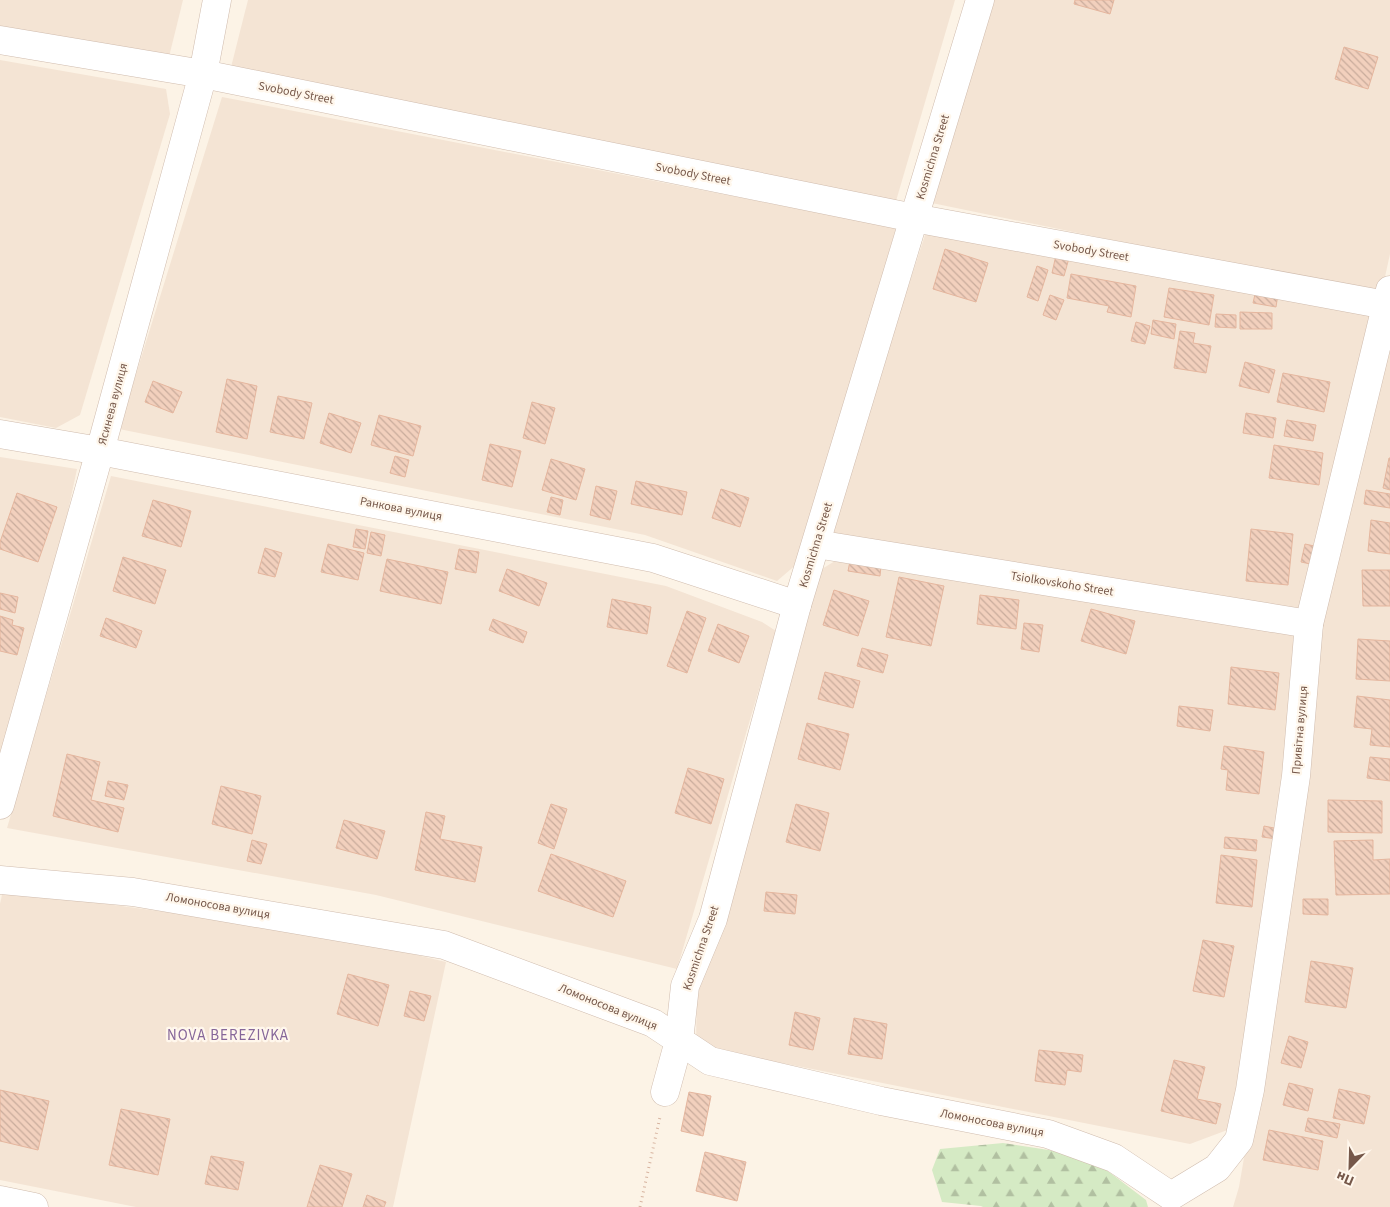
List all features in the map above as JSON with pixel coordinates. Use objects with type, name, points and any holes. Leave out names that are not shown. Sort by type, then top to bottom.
[{"type":"street","name":"Ясинева вулиця","points":[[0,805],[100,451],[203,74],[217,0]]},
{"type":"street","name":"Kosmichna Street","points":[[665,1092],[679,1041],[685,986],[713,919],[797,605],[980,0]]},
{"type":"street","name":"Svobody Street","points":[[0,40],[203,74],[914,218],[1388,298]]},
{"type":"street","name":"Привітна вулиця","points":[[1217,1168],[1239,1140],[1250,1090],[1296,776],[1309,624],[1388,298]]},
{"type":"street","name":"Ранкова вулиця","points":[[0,434],[100,451],[652,558],[797,605]]},
{"type":"street","name":"Tsiolkovskoho Street","points":[[816,544],[1309,624]]},
{"type":"street","name":"Ломоносова вулиця","points":[[0,880],[133,892],[444,944],[653,1023],[710,1062],[881,1101],[1048,1134],[1114,1158],[1171,1196],[1217,1168]]},
{"type":"street","points":[[0,1200],[34,1207]]},
{"type":"path","points":[[640,1207],[665,1092]]},
{"type":"shaded area","points":[[0,0],[183,0],[168,61],[0,32]]},
{"type":"shaded area","points":[[248,0],[955,0],[896,201],[230,71]]},
{"type":"shaded area","points":[[988,0],[1390,0],[1390,254],[1381,295],[927,202]]},
{"type":"shaded area","points":[[0,60],[166,89],[170,114],[80,415],[56,428],[0,417]]},
{"type":"shaded area","points":[[222,97],[896,228],[798,563],[777,581],[645,535],[119,429]]},
{"type":"shaded area","points":[[928,226],[1367,309],[1374,324],[1302,611],[826,538]]},
{"type":"shaded area","points":[[1390,334],[1390,1207],[1233,1207],[1239,1187],[1287,908],[1321,621]]},
{"type":"shaded area","points":[[0,457],[77,469],[47,610],[0,756]]},
{"type":"shaded area","points":[[111,476],[666,586],[762,622],[776,631],[677,969],[376,895],[7,828]]},
{"type":"shaded area","points":[[843,556],[1294,631],[1284,824],[1230,1129],[1190,1144],[696,1046],[697,982],[814,574]]},
{"type":"shaded area","points":[[3,890],[329,934],[446,962],[393,1207],[136,1207],[0,1180],[0,904]]},
{"type":"green space","points":[[1003,1143],[1088,1156],[1146,1200],[1148,1207],[983,1207],[942,1202],[932,1170],[940,1149]]},
{"type":"building","points":[[1075,0],[1114,0],[1110,14],[1074,4]]},
{"type":"building","points":[[1344,47],[1378,57],[1368,89],[1335,79]]},
{"type":"building","points":[[945,249],[988,263],[976,302],[933,289]]},
{"type":"building","points":[[1056,255],[1069,258],[1064,276],[1052,273]]},
{"type":"building","points":[[1037,266],[1048,270],[1038,301],[1027,297]]},
{"type":"building","points":[[1071,274],[1136,286],[1131,317],[1107,312],[1109,306],[1067,298]]},
{"type":"building","points":[[1169,288],[1214,295],[1209,325],[1164,317]]},
{"type":"building","points":[[1256,290],[1278,294],[1276,307],[1253,303]]},
{"type":"building","points":[[1050,295],[1064,300],[1056,320],[1043,315]]},
{"type":"building","points":[[1240,312],[1272,313],[1272,329],[1240,329]]},
{"type":"building","points":[[1216,314],[1236,315],[1236,328],[1215,327]]},
{"type":"building","points":[[1153,320],[1176,324],[1174,339],[1151,334]]},
{"type":"building","points":[[1136,322],[1150,326],[1145,344],[1131,341]]},
{"type":"building","points":[[1180,331],[1195,333],[1193,343],[1211,346],[1206,373],[1174,368]]},
{"type":"building","points":[[1245,362],[1275,370],[1269,393],[1239,386]]},
{"type":"building","points":[[1283,373],[1330,382],[1324,412],[1277,402]]},
{"type":"building","points":[[227,379],[257,386],[247,439],[216,432]]},
{"type":"building","points":[[153,381],[182,392],[173,413],[145,402]]},
{"type":"building","points":[[278,396],[312,403],[304,439],[270,432]]},
{"type":"building","points":[[532,402],[555,408],[545,444],[523,438]]},
{"type":"building","points":[[329,413],[361,423],[351,453],[320,443]]},
{"type":"building","points":[[1246,413],[1276,418],[1273,438],[1243,433]]},
{"type":"building","points":[[379,415],[421,426],[413,456],[371,445]]},
{"type":"building","points":[[1287,420],[1316,425],[1313,441],[1284,436]]},
{"type":"building","points":[[490,444],[521,451],[512,487],[482,480]]},
{"type":"building","points":[[1274,445],[1323,453],[1319,485],[1269,478]]},
{"type":"building","points":[[395,456],[409,460],[405,477],[390,473]]},
{"type":"building","points":[[1390,458],[1390,490],[1383,488]]},
{"type":"building","points":[[551,459],[585,469],[576,500],[542,490]]},
{"type":"building","points":[[636,481],[687,492],[682,515],[631,504]]},
{"type":"building","points":[[596,486],[617,491],[610,520],[590,515]]},
{"type":"building","points":[[721,489],[749,498],[740,527],[712,518]]},
{"type":"building","points":[[1366,490],[1390,494],[1390,508],[1364,504]]},
{"type":"building","points":[[17,493],[57,507],[38,562],[0,549],[0,542]]},
{"type":"building","points":[[551,497],[563,500],[560,515],[547,512]]},
{"type":"building","points":[[153,500],[191,511],[181,547],[142,536]]},
{"type":"building","points":[[1371,520],[1390,523],[1390,554],[1368,551]]},
{"type":"building","points":[[356,529],[368,531],[365,549],[353,547]]},
{"type":"building","points":[[1251,529],[1293,534],[1288,585],[1246,581]]},
{"type":"building","points":[[371,532],[385,535],[381,556],[367,553]]},
{"type":"building","points":[[328,544],[364,553],[358,580],[321,572]]},
{"type":"building","points":[[1305,544],[1319,547],[1315,565],[1301,562]]},
{"type":"building","points":[[265,548],[282,553],[275,577],[258,573]]},
{"type":"building","points":[[459,549],[479,552],[476,573],[455,569]]},
{"type":"building","points":[[123,557],[166,570],[155,604],[113,591]]},
{"type":"building","points":[[387,559],[448,572],[441,604],[380,591]]},
{"type":"building","points":[[850,561],[881,566],[880,576],[848,571]]},
{"type":"building","points":[[507,569],[547,583],[539,606],[499,591]]},
{"type":"building","points":[[1362,570],[1390,570],[1390,606],[1363,606]]},
{"type":"building","points":[[899,577],[944,586],[931,646],[886,637]]},
{"type":"building","points":[[834,590],[869,601],[858,636],[823,625]]},
{"type":"building","points":[[0,593],[18,597],[15,613],[0,609]]},
{"type":"building","points":[[980,595],[1019,600],[1016,629],[977,624]]},
{"type":"building","points":[[612,599],[651,607],[647,634],[607,627]]},
{"type":"building","points":[[1091,609],[1135,621],[1126,654],[1081,641]]},
{"type":"building","points":[[687,611],[706,618],[687,673],[667,666]]},
{"type":"building","points":[[0,616],[13,620],[12,625],[24,628],[17,655],[0,651]]},
{"type":"building","points":[[106,618],[142,631],[136,648],[100,636]]},
{"type":"building","points":[[493,619],[527,632],[523,643],[489,630]]},
{"type":"building","points":[[1024,623],[1043,625],[1039,652],[1021,649]]},
{"type":"building","points":[[718,624],[749,636],[739,663],[708,651]]},
{"type":"building","points":[[1358,639],[1390,641],[1390,681],[1356,679]]},
{"type":"building","points":[[862,648],[888,655],[883,673],[857,666]]},
{"type":"building","points":[[1231,667],[1279,673],[1275,710],[1228,704]]},
{"type":"building","points":[[825,672],[860,681],[853,708],[818,699]]},
{"type":"building","points":[[1357,696],[1390,700],[1390,747],[1370,745],[1372,729],[1354,727]]},
{"type":"building","points":[[1179,706],[1213,710],[1210,731],[1177,726]]},
{"type":"building","points":[[807,723],[849,734],[840,770],[798,759]]},
{"type":"building","points":[[1224,746],[1264,752],[1259,794],[1226,790],[1228,770],[1221,769]]},
{"type":"building","points":[[67,754],[100,762],[91,800],[124,808],[118,832],[53,816]]},
{"type":"building","points":[[1370,757],[1390,759],[1390,781],[1367,778]]},
{"type":"building","points":[[688,768],[724,779],[711,824],[675,813]]},
{"type":"building","points":[[108,781],[128,785],[124,800],[105,796]]},
{"type":"building","points":[[221,786],[261,796],[252,834],[212,824]]},
{"type":"building","points":[[1328,800],[1382,801],[1382,833],[1328,832]]},
{"type":"building","points":[[551,804],[567,809],[554,849],[538,843]]},
{"type":"building","points":[[796,804],[829,813],[820,851],[786,842]]},
{"type":"building","points":[[426,812],[445,816],[440,839],[482,847],[475,882],[415,870]]},
{"type":"building","points":[[344,820],[385,831],[377,859],[336,848]]},
{"type":"building","points":[[1264,826],[1279,829],[1277,839],[1262,837]]},
{"type":"building","points":[[1225,837],[1257,840],[1256,851],[1224,848]]},
{"type":"building","points":[[252,840],[267,844],[261,864],[247,861]]},
{"type":"building","points":[[1373,840],[1373,860],[1390,859],[1390,894],[1336,895],[1334,841]]},
{"type":"building","points":[[551,854],[626,881],[613,917],[538,891]]},
{"type":"building","points":[[1221,855],[1257,860],[1252,907],[1216,903]]},
{"type":"building","points":[[766,892],[797,895],[795,914],[764,911]]},
{"type":"building","points":[[1303,899],[1328,899],[1328,915],[1303,914]]},
{"type":"building","points":[[1203,940],[1234,946],[1224,997],[1193,991]]},
{"type":"building","points":[[1311,961],[1353,968],[1346,1008],[1305,1002]]},
{"type":"building","points":[[348,974],[389,985],[378,1026],[337,1014]]},
{"type":"building","points":[[410,991],[431,996],[424,1021],[404,1016]]},
{"type":"building","points":[[795,1012],[820,1018],[813,1050],[789,1045]]},
{"type":"building","points":[[854,1018],[887,1024],[882,1059],[848,1054]]},
{"type":"building","points":[[1289,1036],[1308,1042],[1301,1068],[1281,1063]]},
{"type":"building","points":[[1039,1050],[1083,1055],[1081,1072],[1067,1070],[1065,1085],[1035,1081]]},
{"type":"building","points":[[1174,1060],[1205,1067],[1197,1099],[1221,1104],[1216,1124],[1161,1111]]},
{"type":"building","points":[[1289,1083],[1313,1089],[1308,1111],[1283,1105]]},
{"type":"building","points":[[1339,1089],[1370,1096],[1364,1124],[1333,1118]]},
{"type":"building","points":[[0,1090],[49,1101],[38,1150],[0,1141]]},
{"type":"building","points":[[689,1092],[711,1096],[703,1136],[681,1131]]},
{"type":"building","points":[[121,1109],[170,1119],[158,1175],[109,1165]]},
{"type":"building","points":[[1308,1118],[1340,1124],[1337,1138],[1305,1131]]},
{"type":"building","points":[[1269,1130],[1323,1141],[1318,1170],[1263,1160]]},
{"type":"building","points":[[705,1152],[746,1162],[737,1201],[696,1191]]},
{"type":"building","points":[[211,1156],[244,1162],[238,1190],[205,1184]]},
{"type":"building","points":[[320,1165],[352,1174],[342,1207],[307,1207]]},
{"type":"building","points":[[367,1195],[386,1202],[384,1207],[363,1207]]},
{"type":"district","name":"NOVA BEREZIVKA","points":[[228,1035]]}]
